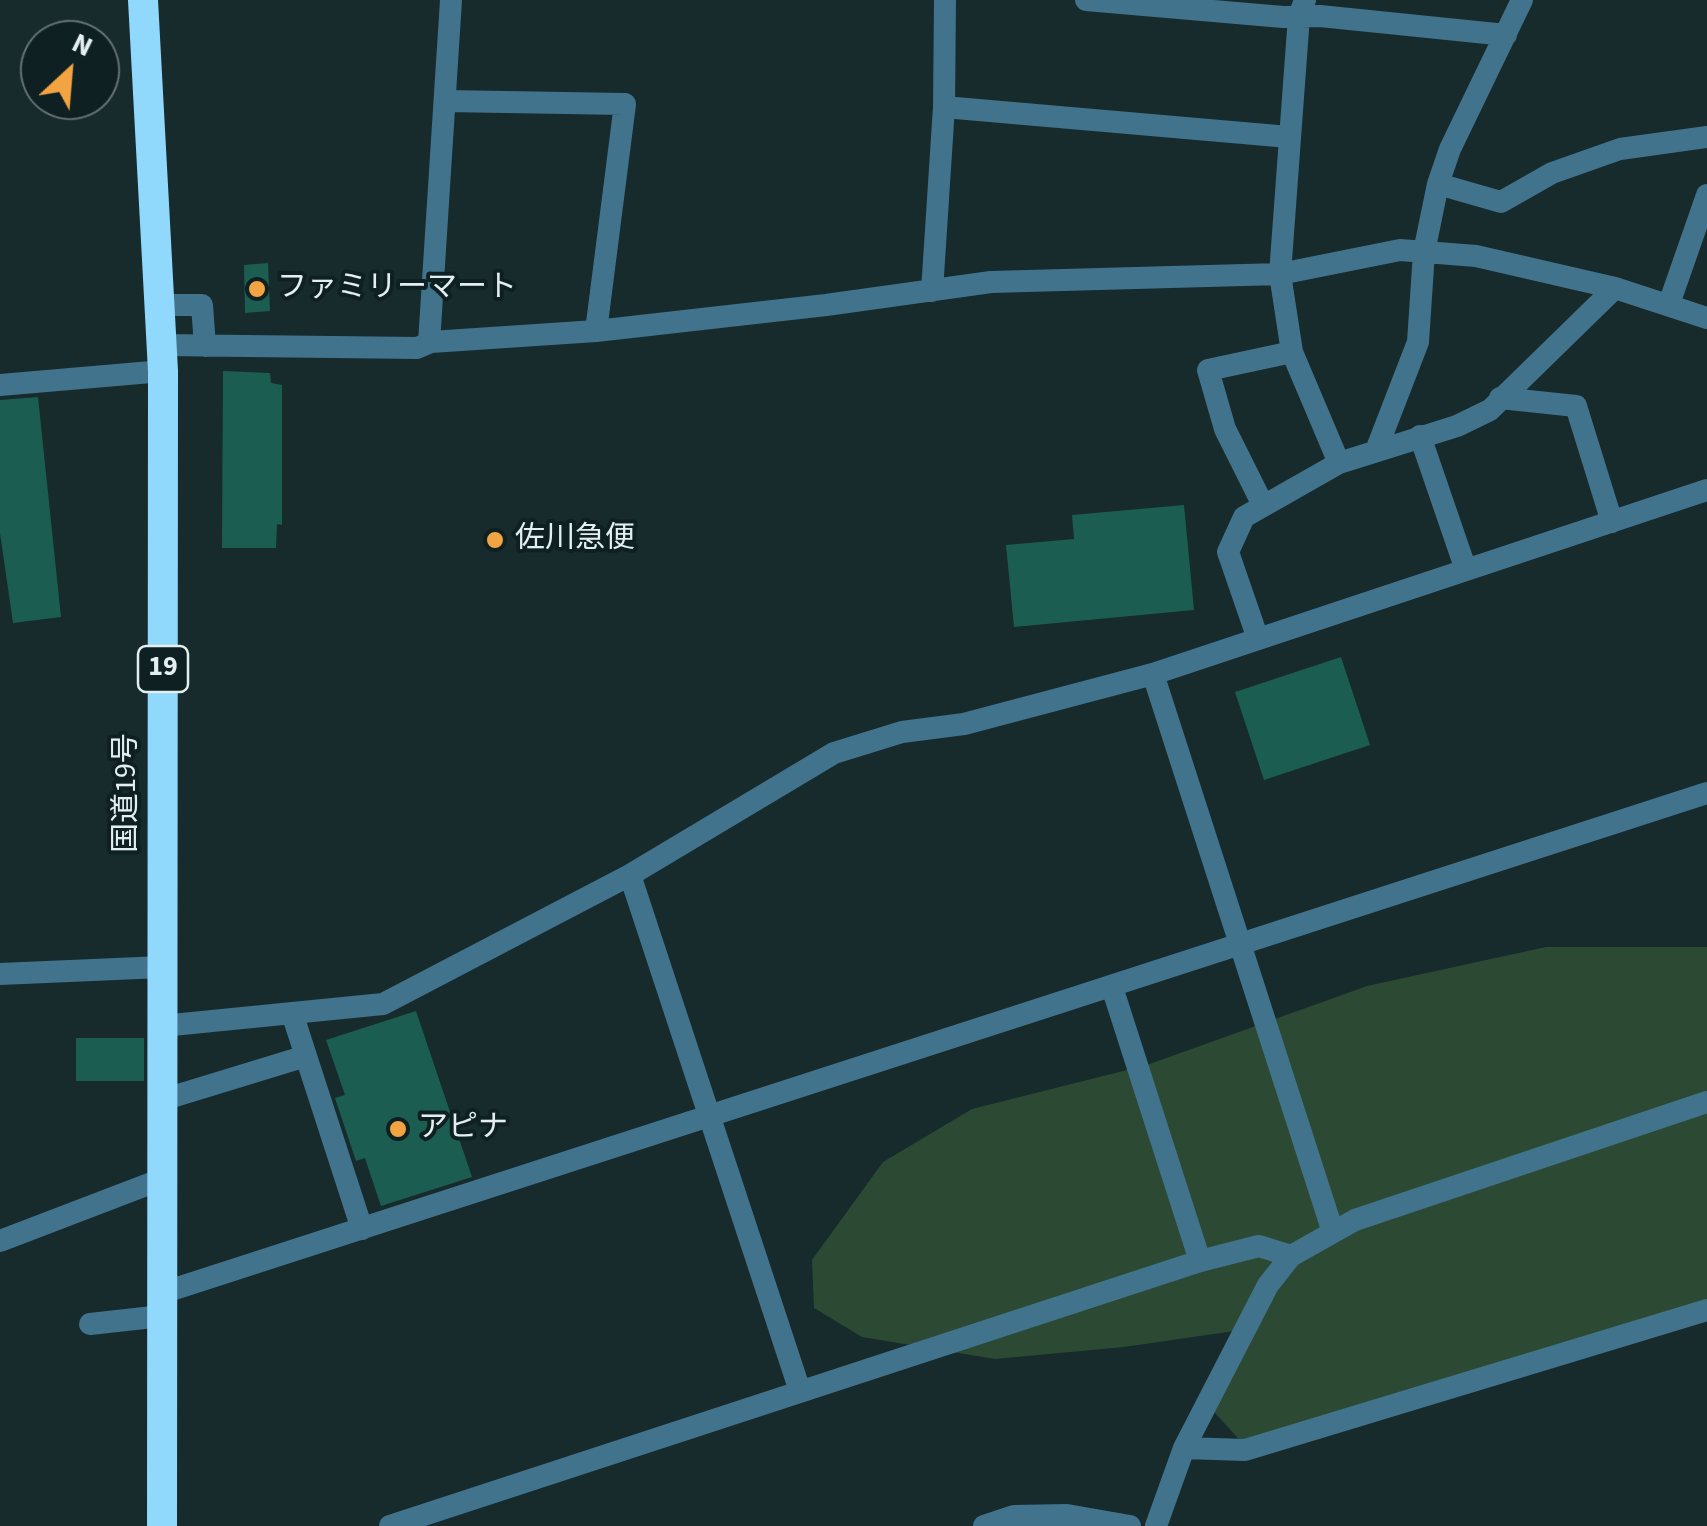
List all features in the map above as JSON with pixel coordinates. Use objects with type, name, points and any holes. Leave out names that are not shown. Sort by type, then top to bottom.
[{"type":"highway","name":"国道19号","points":[[143,0],[162,358],[162,1526]]},
{"type":"street","points":[[429,343],[451,0]]},
{"type":"street","points":[[932,290],[944,106],[945,0]]},
{"type":"street","points":[[1086,0],[1302,8],[1506,35]]},
{"type":"street","points":[[1378,448],[1418,342],[1424,252],[1438,184],[1450,149],[1522,0]]},
{"type":"street","points":[[1302,8],[1280,274],[1292,352],[1339,463]]},
{"type":"street","points":[[445,102],[625,104],[596,330]]},
{"type":"street","points":[[944,106],[1289,137]]},
{"type":"street","points":[[1438,184],[1501,202],[1552,173],[1620,148],[1707,137]]},
{"type":"street","points":[[1670,304],[1707,195]]},
{"type":"street","points":[[0,385],[162,358],[204,346],[417,348],[429,343],[596,330],[991,282],[1280,274],[1400,250],[1476,256],[1615,288],[1707,318]]},
{"type":"street","points":[[1258,639],[1228,552],[1244,518],[1339,463],[1456,426],[1490,410],[1615,288]]},
{"type":"street","points":[[161,305],[202,305],[204,346]]},
{"type":"street","points":[[1263,505],[1225,429],[1208,370],[1292,352]]},
{"type":"street","points":[[1500,398],[1576,406],[1612,522]]},
{"type":"street","points":[[1420,436],[1466,570]]},
{"type":"street","points":[[162,1026],[383,1004],[630,876],[834,753],[902,732],[964,724],[1153,674],[1707,490]]},
{"type":"street","points":[[1153,674],[1332,1230]]},
{"type":"street","points":[[90,1324],[162,1305],[362,1230],[1707,794]]},
{"type":"street","points":[[630,876],[800,1392]]},
{"type":"street","points":[[0,974],[162,966]]},
{"type":"street","points":[[1112,987],[1200,1261]]},
{"type":"street","points":[[292,1013],[362,1230]]},
{"type":"street","points":[[162,1100],[306,1056]]},
{"type":"street","points":[[1156,1526],[1184,1448],[1268,1285],[1291,1256],[1332,1230],[1707,1102]]},
{"type":"street","points":[[0,1242],[162,1179]]},
{"type":"street","points":[[390,1526],[1200,1261],[1259,1246],[1291,1256]]},
{"type":"street","points":[[1184,1448],[1245,1450],[1707,1310]]},
{"type":"street","points":[[984,1526],[1014,1516],[1068,1515],[1130,1526]]},
{"type":"green space","points":[[1546,947],[1707,947],[1707,1306],[1245,1446],[1214,1412],[1255,1328],[1124,1347],[995,1359],[862,1337],[814,1308],[812,1260],[883,1162],[972,1109],[1147,1065],[1367,986]]},
{"type":"building","points":[[268,263],[270,311],[245,313],[244,265]]},
{"type":"building","points":[[223,371],[270,373],[271,383],[282,385],[282,525],[277,524],[276,548],[222,548]]},
{"type":"building","points":[[38,397],[61,617],[13,623],[0,533],[0,400]]},
{"type":"building","points":[[1184,505],[1194,610],[1014,627],[1006,545],[1074,539],[1072,515]]},
{"type":"building","points":[[1341,657],[1370,745],[1264,780],[1235,692]]},
{"type":"building","name":"アピナ","points":[[416,1011],[472,1177],[381,1206],[365,1158],[356,1161],[335,1098],[345,1095],[326,1040]]},
{"type":"building","points":[[76,1038],[144,1038],[144,1081],[76,1081]]},
{"type":"place","name":"ファミリーマート","points":[[257,289]]},
{"type":"place","name":"佐川急便","points":[[495,540]]},
{"type":"place","name":"アピナ","points":[[398,1129]]}]
